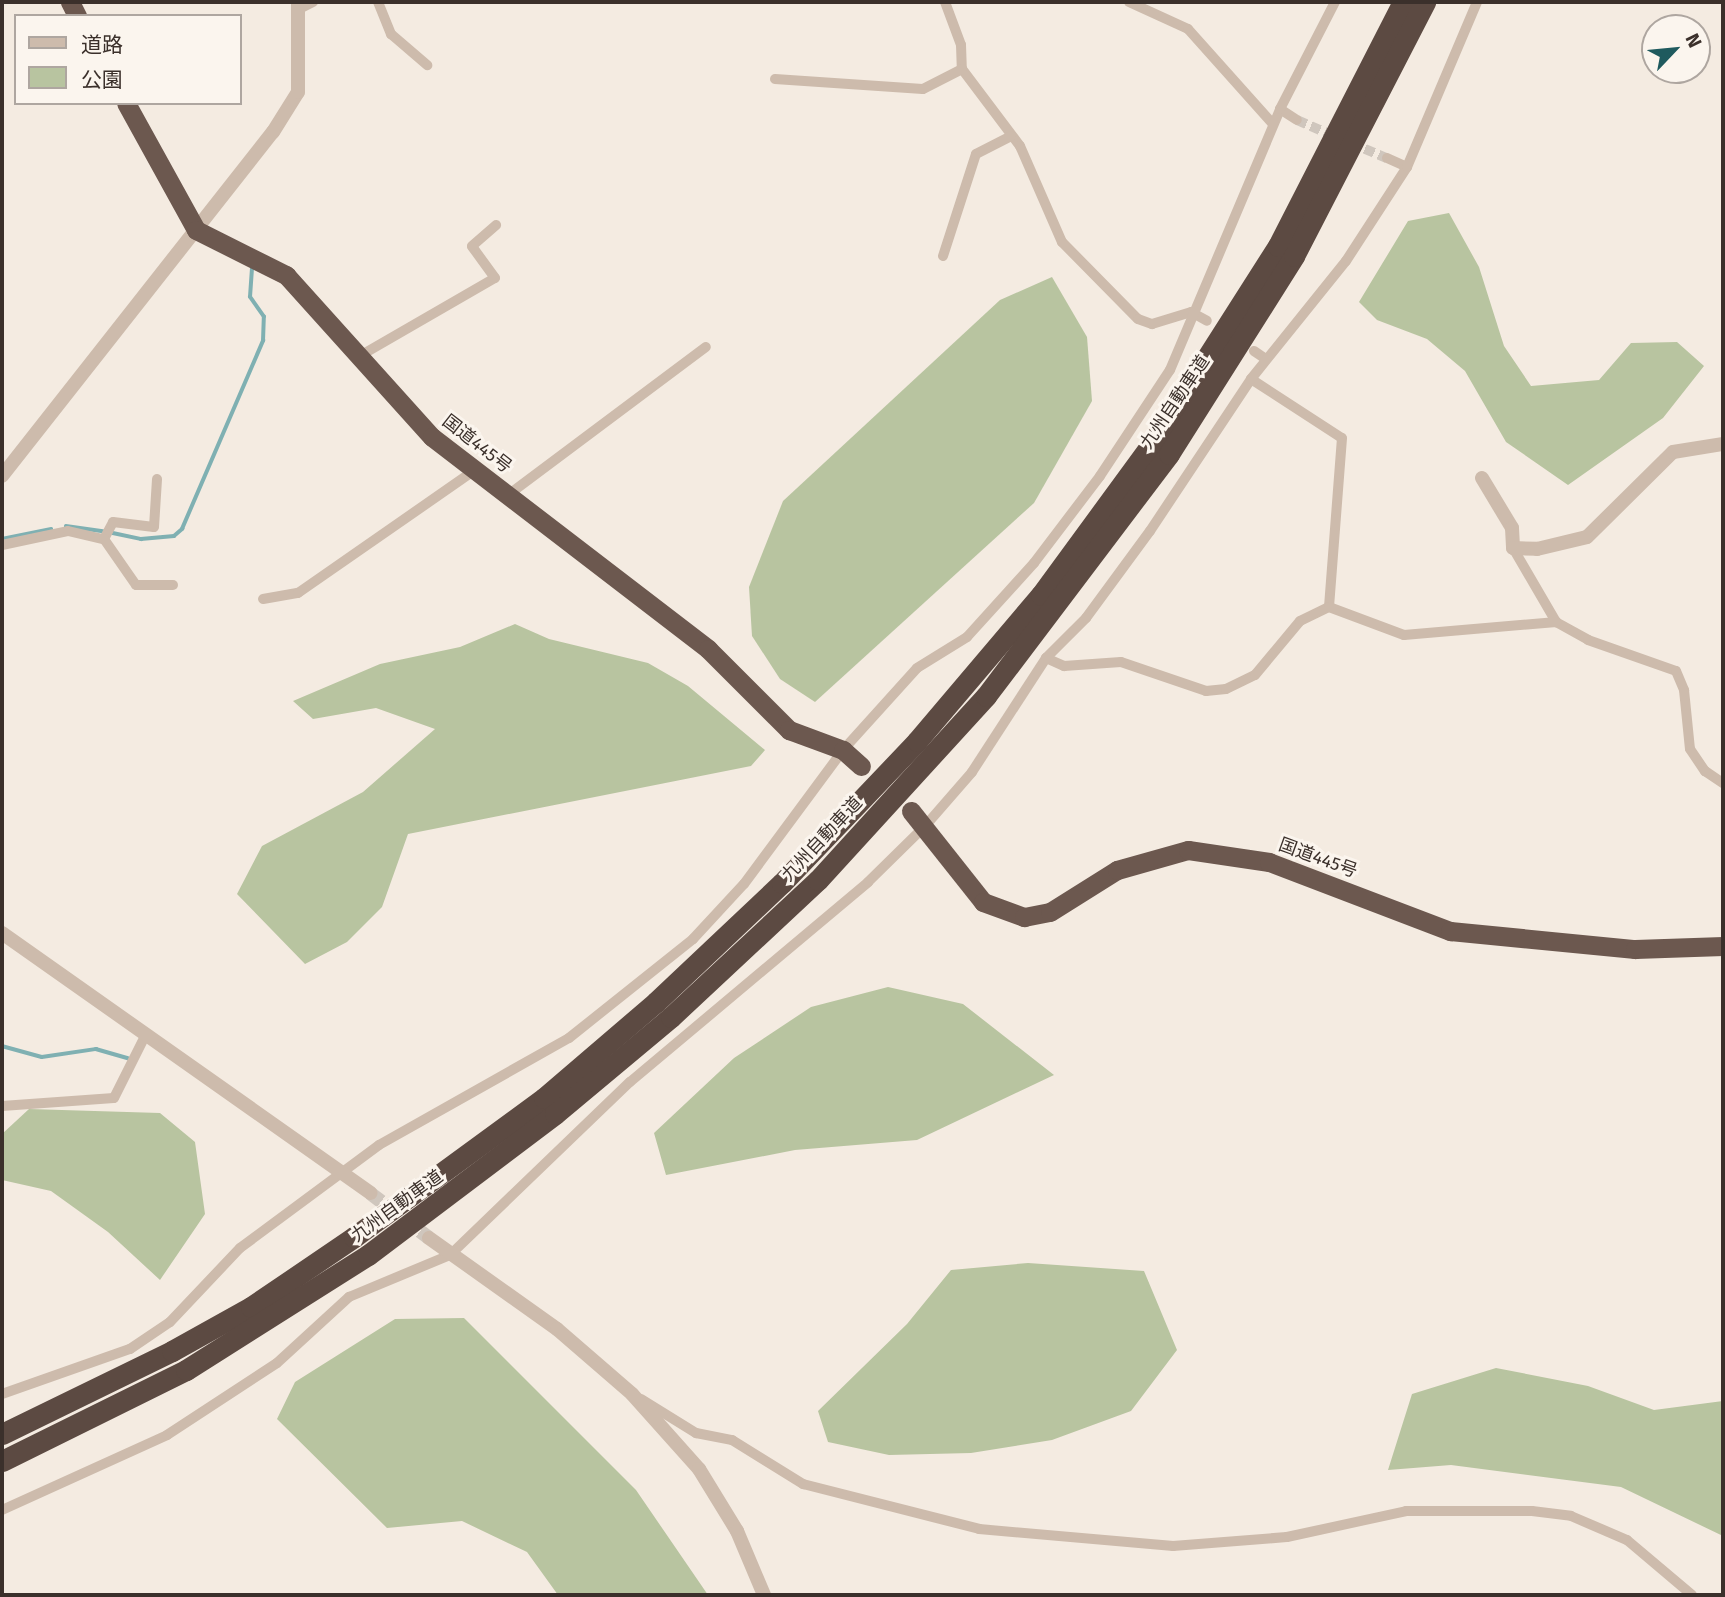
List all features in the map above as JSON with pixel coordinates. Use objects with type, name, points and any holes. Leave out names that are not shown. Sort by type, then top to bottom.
[{"type":"highway","name":"九州自動車道","points":[[2,1434],[84,1398],[251,1307],[398,1206],[544,1098],[656,1002],[782,883],[917,741],[1005,637],[1153,442],[1278,246],[1404,2]]},
{"type":"highway","name":"九州自動車道","points":[[2,1461],[186,1370],[368,1255],[555,1115],[671,1017],[818,880],[986,696],[1169,454],[1294,256],[1425,2]]},
{"type":"highway","points":[[127,105],[196,230]]},
{"type":"highway","name":"国道445号","points":[[196,230],[286,275],[432,437],[708,649],[789,730],[843,750],[861,766]]},
{"type":"highway","name":"国道445号","points":[[911,811],[926,825],[983,902],[1024,917],[1050,912],[1117,870],[1188,850],[1269,862],[1450,931],[1635,949],[1723,946]]},
{"type":"street","points":[[2,476],[196,230],[298,92],[298,5],[313,2]]},
{"type":"street","points":[[378,2],[391,34],[427,65]]},
{"type":"street","points":[[945,2],[961,45],[962,69],[1011,136],[1062,242],[1104,289],[1152,324],[1191,312],[1207,321]]},
{"type":"street","points":[[1129,2],[1188,29],[1273,124]]},
{"type":"street","points":[[2,1394],[130,1349],[170,1322],[240,1248],[379,1145],[569,1038],[693,939],[744,884],[843,750],[917,668],[967,637],[1034,563],[1170,370],[1191,312],[1273,124],[1335,2]]},
{"type":"street","points":[[2,1510],[167,1435],[277,1363],[349,1297],[450,1255],[629,1082],[868,881],[926,825],[972,772],[1046,659],[1086,618],[1150,531],[1251,379],[1346,261],[1407,167],[1477,2]]},
{"type":"street","points":[[775,79],[923,89],[962,69]]},
{"type":"street","points":[[1280,109],[1297,120]]},
{"type":"street","points":[[943,256],[976,153],[1011,136]]},
{"type":"street","points":[[1387,159],[1407,167]]},
{"type":"street","points":[[358,357],[495,278],[472,246],[496,225]]},
{"type":"street","points":[[508,495],[706,347]]},
{"type":"street","points":[[1254,351],[1266,359]]},
{"type":"street","points":[[1251,379],[1342,438],[1329,607]]},
{"type":"street","points":[[1513,548],[1587,537],[1673,452],[1723,444]]},
{"type":"street","points":[[262,599],[298,593],[475,470]]},
{"type":"street","points":[[1482,478],[1512,528],[1513,548],[1556,622],[1588,639],[1676,671],[1684,690],[1690,749],[1723,783]]},
{"type":"street","points":[[104,539],[113,523],[154,527],[157,480]]},
{"type":"street","points":[[2,545],[68,531],[104,539],[136,585],[173,585]]},
{"type":"street","points":[[1046,659],[1064,666],[1121,662],[1206,691],[1226,690],[1255,675],[1300,621],[1329,607],[1404,635],[1556,622]]},
{"type":"street","points":[[2,933],[370,1193]]},
{"type":"street","points":[[2,1106],[114,1098],[146,1034]]},
{"type":"street","points":[[429,1238],[557,1329],[632,1394],[699,1469],[737,1531],[764,1595]]},
{"type":"street","points":[[632,1394],[696,1433],[732,1440],[803,1484],[979,1529],[1173,1546],[1287,1537],[1406,1511],[1532,1511],[1583,1520],[1627,1539],[1692,1595]]},
{"type":"green space","points":[[1449,213],[1479,267],[1504,346],[1531,386],[1599,380],[1631,343],[1677,342],[1704,366],[1663,418],[1568,485],[1506,442],[1465,371],[1427,339],[1377,320],[1359,302],[1408,221]]},
{"type":"green space","points":[[1052,277],[1087,337],[1092,401],[1034,503],[815,702],[780,679],[752,636],[749,587],[783,501],[1000,300]]},
{"type":"green space","points":[[515,624],[549,639],[648,663],[688,686],[765,750],[751,766],[408,834],[382,907],[347,942],[305,964],[237,894],[262,846],[363,792],[435,729],[376,708],[313,719],[293,701],[380,664],[460,647]]},
{"type":"green space","points":[[888,987],[963,1004],[1054,1075],[917,1140],[795,1150],[666,1175],[654,1133],[734,1058],[811,1007]]},
{"type":"green space","points":[[29,1109],[160,1113],[195,1142],[205,1214],[160,1280],[108,1232],[51,1191],[2,1180],[2,1134]]},
{"type":"green space","points":[[1028,1263],[1144,1271],[1177,1350],[1131,1411],[1052,1440],[971,1453],[889,1455],[828,1442],[818,1411],[907,1324],[951,1270]]},
{"type":"green space","points":[[464,1318],[636,1490],[708,1595],[558,1595],[527,1552],[462,1521],[387,1528],[277,1419],[295,1382],[395,1319]]},
{"type":"green space","points":[[1496,1368],[1588,1386],[1654,1410],[1723,1401],[1723,1536],[1621,1487],[1451,1465],[1388,1470],[1412,1394]]},
{"type":"waterway","points":[[113,533],[141,539],[174,536],[182,529],[263,341],[264,317],[250,297],[252,268]]},
{"type":"waterway","points":[[66,526],[103,531]]},
{"type":"waterway","points":[[2,539],[51,529]]},
{"type":"waterway","points":[[2,1046],[42,1057],[96,1049],[128,1058]]},
{"type":"tunnel","points":[[1297,120],[1336,137]]},
{"type":"tunnel","points":[[1351,143],[1387,158]]},
{"type":"tunnel","points":[[370,1193],[429,1238]]}]
